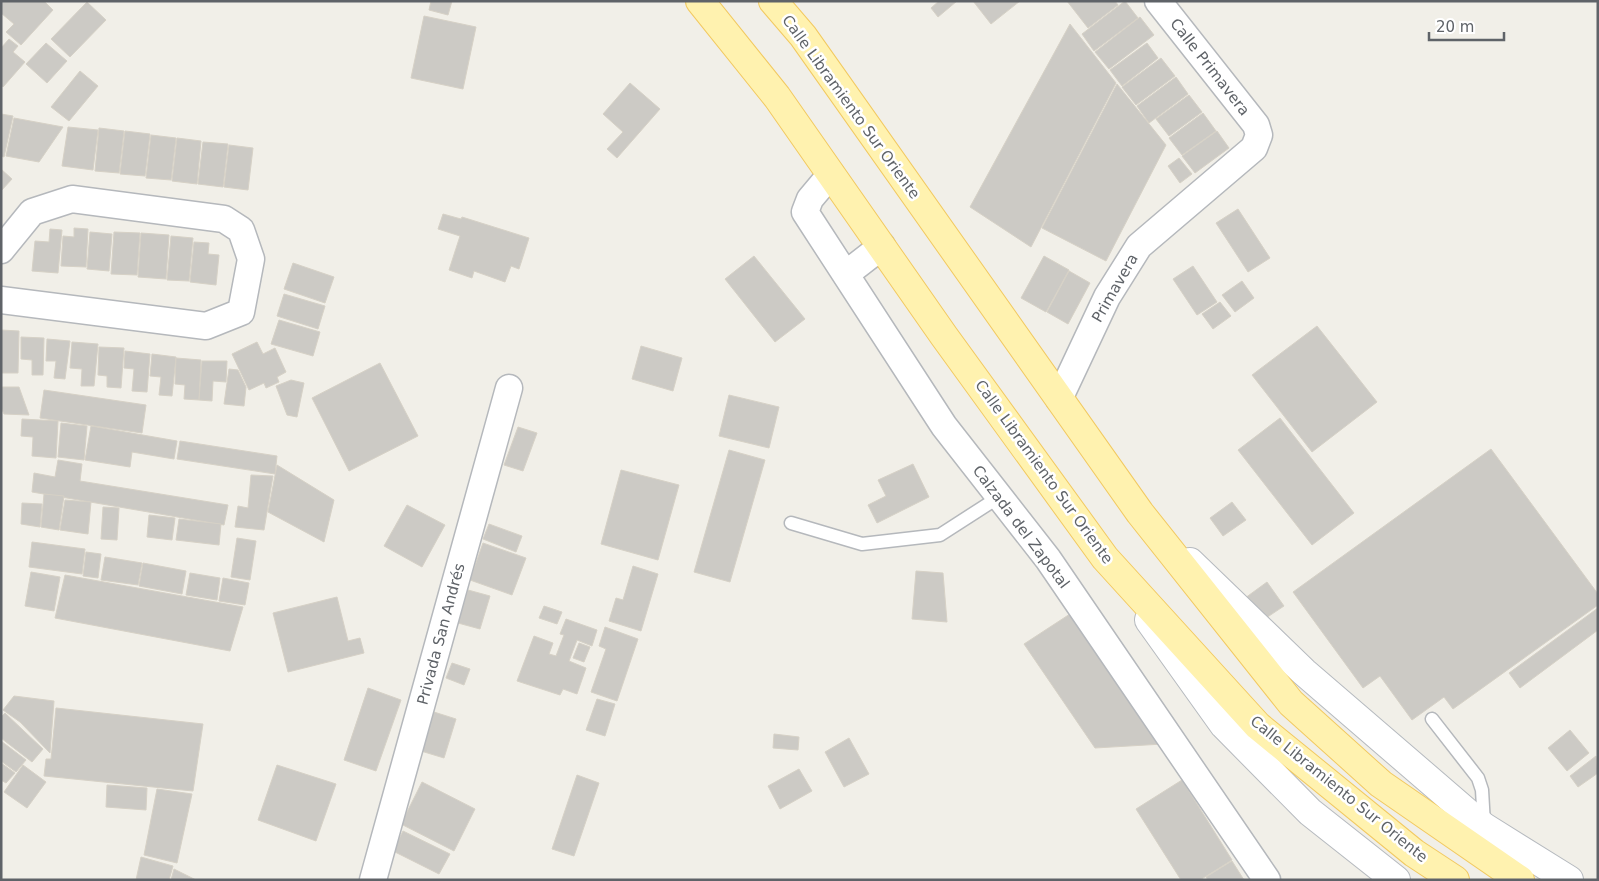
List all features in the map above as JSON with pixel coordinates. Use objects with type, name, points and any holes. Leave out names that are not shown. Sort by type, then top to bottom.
[{"type":"main road","name":"Calle Libramiento Sur Oriente","points":[[700,1],[777,96],[1105,558],[1258,726],[1414,853],[1455,880]]},
{"type":"main road","name":"Calle Libramiento Sur Oriente","points":[[773,1],[808,44],[1140,513],[1291,703],[1381,784],[1520,880]]},
{"type":"street","name":"Calle Primavera","points":[[1165,5],[1256,126],[1258,135]]},
{"type":"street","name":"Primavera","points":[[1059,398],[1107,297],[1139,246],[1254,148],[1258,135]]},
{"type":"street","name":"Calzada del Zapotal","points":[[831,174],[810,199],[805,212],[944,426],[1048,559],[1267,880]]},
{"type":"street","points":[[1,250],[32,212],[72,199],[224,219],[241,230],[251,259],[241,312],[206,326],[1,300]]},
{"type":"street","points":[[846,274],[882,246]]},
{"type":"street","name":"Privada San Andrés","points":[[373,880],[509,388]]},
{"type":"street","points":[[1140,513],[1304,672],[1484,827],[1569,880]]},
{"type":"street","points":[[1105,558],[1224,725],[1310,812],[1396,880]]},
{"type":"lane","points":[[791,523],[862,544],[940,535],[999,497]]},
{"type":"lane","points":[[1432,719],[1478,778],[1482,790],[1484,827]]},
{"type":"building","points":[[1,1],[44,1],[53,10],[21,45],[6,32],[14,24],[1,13]]},
{"type":"building","points":[[431,1],[452,1],[448,15],[429,10]]},
{"type":"building","points":[[939,1],[957,1],[938,17],[931,8]]},
{"type":"building","points":[[973,1],[1020,1],[991,24]]},
{"type":"building","points":[[1067,1],[1115,1],[1118,5],[1088,28]]},
{"type":"building","points":[[1125,1],[1138,18],[1094,51],[1082,34]]},
{"type":"building","points":[[87,2],[106,20],[70,57],[51,39]]},
{"type":"building","points":[[424,16],[476,27],[463,89],[411,78]]},
{"type":"building","points":[[1140,17],[1154,35],[1109,69],[1095,52]]},
{"type":"building","points":[[1070,24],[1116,83],[1031,247],[970,207]]},
{"type":"building","points":[[9,39],[18,46],[13,52],[25,62],[3,87],[1,85],[1,48]]},
{"type":"building","points":[[46,43],[67,61],[47,83],[26,64]]},
{"type":"building","points":[[1147,43],[1158,58],[1122,86],[1110,70]]},
{"type":"building","points":[[1161,58],[1175,76],[1136,105],[1122,87]]},
{"type":"building","points":[[80,71],[98,86],[69,121],[51,107]]},
{"type":"building","points":[[1176,77],[1188,94],[1149,123],[1137,106]]},
{"type":"building","points":[[630,83],[660,109],[617,158],[607,149],[623,132],[603,114]]},
{"type":"building","points":[[1117,84],[1166,145],[1106,261],[1042,228]]},
{"type":"building","points":[[1189,95],[1202,112],[1169,136],[1156,119]]},
{"type":"building","points":[[1203,113],[1216,131],[1182,155],[1169,138]]},
{"type":"building","points":[[1,114],[13,116],[4,157],[1,156]]},
{"type":"building","points":[[14,118],[63,127],[39,162],[6,156]]},
{"type":"building","points":[[68,127],[98,130],[93,170],[62,166]]},
{"type":"building","points":[[99,128],[124,131],[119,173],[95,171]]},
{"type":"building","points":[[125,131],[150,134],[145,176],[120,174]]},
{"type":"building","points":[[1217,131],[1229,148],[1195,173],[1182,156]]},
{"type":"building","points":[[151,135],[176,138],[171,180],[146,178]]},
{"type":"building","points":[[177,138],[201,141],[197,184],[172,181]]},
{"type":"building","points":[[203,142],[228,144],[223,187],[198,184]]},
{"type":"building","points":[[229,145],[253,148],[248,190],[224,187]]},
{"type":"building","points":[[1179,158],[1192,174],[1180,183],[1168,166]]},
{"type":"building","points":[[1,169],[12,179],[1,191]]},
{"type":"building","points":[[1238,209],[1270,258],[1248,272],[1216,223]]},
{"type":"building","points":[[443,214],[461,219],[462,217],[529,238],[519,269],[511,266],[505,282],[474,271],[472,278],[449,270],[460,236],[438,229]]},
{"type":"building","points":[[74,228],[88,229],[86,267],[61,266],[63,236],[74,237]]},
{"type":"building","points":[[50,229],[62,230],[58,273],[32,271],[35,241],[49,242]]},
{"type":"building","points":[[90,232],[112,234],[109,271],[87,269]]},
{"type":"building","points":[[114,232],[140,233],[137,275],[111,274]]},
{"type":"building","points":[[141,233],[169,235],[166,279],[138,277]]},
{"type":"building","points":[[171,236],[193,238],[189,281],[167,280]]},
{"type":"building","points":[[194,242],[209,243],[208,254],[219,255],[216,285],[190,282]]},
{"type":"building","points":[[754,256],[805,319],[775,342],[725,279]]},
{"type":"building","points":[[1044,256],[1069,270],[1046,312],[1021,298]]},
{"type":"building","points":[[293,263],[334,277],[325,303],[284,289]]},
{"type":"building","points":[[1193,266],[1217,302],[1197,315],[1173,279]]},
{"type":"building","points":[[1069,271],[1090,283],[1068,324],[1047,312]]},
{"type":"building","points":[[1242,281],[1254,298],[1235,312],[1222,295]]},
{"type":"building","points":[[284,294],[325,306],[318,329],[277,316]]},
{"type":"building","points":[[1220,302],[1231,316],[1213,329],[1202,314]]},
{"type":"building","points":[[279,320],[320,332],[313,356],[271,344]]},
{"type":"building","points":[[1317,326],[1377,402],[1312,452],[1252,375]]},
{"type":"building","points":[[1,330],[19,331],[18,373],[2,373]]},
{"type":"building","points":[[21,337],[44,338],[43,375],[32,375],[32,360],[21,359]]},
{"type":"building","points":[[47,339],[70,341],[65,379],[54,378],[56,361],[46,361]]},
{"type":"building","points":[[72,342],[98,344],[94,386],[81,386],[82,369],[70,368]]},
{"type":"building","points":[[257,342],[263,354],[275,348],[286,372],[277,377],[279,382],[266,388],[264,383],[249,390],[232,354]]},
{"type":"building","points":[[641,346],[682,358],[673,391],[632,379]]},
{"type":"building","points":[[99,347],[124,348],[121,388],[107,387],[107,376],[98,375]]},
{"type":"building","points":[[125,351],[150,354],[147,392],[132,391],[134,369],[124,368]]},
{"type":"building","points":[[152,354],[176,357],[172,396],[159,395],[161,377],[150,376]]},
{"type":"building","points":[[176,358],[201,360],[199,400],[184,399],[185,385],[175,384]]},
{"type":"building","points":[[202,361],[227,361],[226,382],[213,381],[212,401],[199,400]]},
{"type":"building","points":[[380,363],[418,436],[349,471],[312,398]]},
{"type":"building","points":[[229,369],[238,370],[246,387],[244,406],[224,404]]},
{"type":"building","points":[[291,380],[304,383],[297,417],[287,415],[276,386]]},
{"type":"building","points":[[1,387],[19,387],[29,415],[4,414],[1,407]]},
{"type":"building","points":[[44,390],[146,405],[142,433],[40,418]]},
{"type":"building","points":[[729,395],[779,407],[769,448],[719,436]]},
{"type":"building","points":[[1280,418],[1354,513],[1312,545],[1238,450]]},
{"type":"building","points":[[22,419],[58,421],[56,458],[32,456],[33,437],[21,436]]},
{"type":"building","points":[[61,423],[87,426],[84,460],[58,457]]},
{"type":"building","points":[[91,426],[177,441],[174,459],[132,452],[130,467],[85,460]]},
{"type":"building","points":[[518,427],[537,433],[523,471],[504,465]]},
{"type":"building","points":[[180,441],[277,456],[275,474],[177,459]]},
{"type":"building","points":[[1491,449],[1598,594],[1598,605],[1453,709],[1444,697],[1412,720],[1380,676],[1363,688],[1293,592]]},
{"type":"building","points":[[729,450],[765,460],[730,582],[694,572]]},
{"type":"building","points":[[58,460],[82,464],[80,481],[228,505],[224,525],[32,492],[34,473],[55,477]]},
{"type":"building","points":[[913,464],[929,497],[877,523],[868,505],[886,496],[878,480]]},
{"type":"building","points":[[277,465],[334,500],[324,542],[268,512]]},
{"type":"building","points":[[621,470],[679,485],[658,560],[601,544]]},
{"type":"building","points":[[251,475],[273,476],[264,530],[235,527],[238,506],[248,508]]},
{"type":"building","points":[[44,494],[64,496],[59,530],[41,527]]},
{"type":"building","points":[[65,500],[91,502],[88,534],[60,530]]},
{"type":"building","points":[[1232,502],[1246,520],[1223,536],[1210,518]]},
{"type":"building","points":[[22,503],[42,504],[40,527],[21,524]]},
{"type":"building","points":[[407,505],[445,525],[422,567],[384,546]]},
{"type":"building","points":[[103,507],[119,508],[117,540],[101,539]]},
{"type":"building","points":[[149,515],[175,518],[172,540],[147,537]]},
{"type":"building","points":[[179,519],[221,524],[219,545],[176,540]]},
{"type":"building","points":[[489,524],[522,536],[516,552],[483,539]]},
{"type":"building","points":[[237,538],[256,541],[250,580],[231,577]]},
{"type":"building","points":[[32,542],[85,549],[82,574],[29,567]]},
{"type":"building","points":[[483,543],[526,558],[512,595],[470,580]]},
{"type":"building","points":[[86,552],[101,554],[98,578],[83,576]]},
{"type":"building","points":[[105,557],[142,563],[138,585],[101,580]]},
{"type":"building","points":[[143,563],[186,571],[182,594],[139,586]]},
{"type":"building","points":[[633,566],[658,574],[641,631],[609,621],[616,598],[623,600]]},
{"type":"building","points":[[916,571],[943,573],[947,622],[912,619]]},
{"type":"building","points":[[31,572],[60,577],[54,611],[25,606]]},
{"type":"building","points":[[190,573],[220,578],[217,600],[186,595]]},
{"type":"building","points":[[65,575],[243,607],[230,651],[55,618]]},
{"type":"building","points":[[223,578],[249,583],[245,605],[219,601]]},
{"type":"building","points":[[1267,582],[1284,606],[1257,624],[1241,601]]},
{"type":"building","points":[[468,590],[490,596],[480,629],[458,623]]},
{"type":"building","points":[[337,597],[348,641],[360,638],[364,653],[288,672],[273,613]]},
{"type":"building","points":[[544,606],[562,612],[557,624],[539,618]]},
{"type":"building","points":[[1598,608],[1598,630],[1520,688],[1509,673]]},
{"type":"building","points":[[1073,612],[1163,744],[1095,748],[1024,644]]},
{"type":"building","points":[[566,619],[597,630],[592,646],[577,640],[569,661],[586,668],[577,694],[563,689],[560,695],[517,681],[534,636],[553,643],[549,654],[556,656],[564,635],[560,634]]},
{"type":"building","points":[[605,627],[638,639],[617,701],[591,692],[606,649],[599,646]]},
{"type":"building","points":[[579,643],[590,647],[584,662],[573,658]]},
{"type":"building","points":[[452,663],[470,669],[464,685],[446,678]]},
{"type":"building","points":[[368,688],[401,700],[376,771],[344,760]]},
{"type":"building","points":[[14,696],[54,701],[50,753],[20,722],[3,710]]},
{"type":"building","points":[[597,699],[615,704],[605,736],[586,730]]},
{"type":"building","points":[[56,708],[203,724],[193,791],[44,776],[46,759],[51,759]]},
{"type":"building","points":[[434,712],[456,719],[444,758],[421,751]]},
{"type":"building","points":[[5,713],[43,749],[32,762],[1,738],[1,717]]},
{"type":"building","points":[[1570,730],[1589,753],[1567,771],[1548,748]]},
{"type":"building","points":[[774,734],[799,737],[798,750],[773,748]]},
{"type":"building","points":[[849,738],[869,774],[844,787],[825,752]]},
{"type":"building","points":[[1,741],[26,760],[16,772],[1,761]]},
{"type":"building","points":[[1596,756],[1598,773],[1578,787],[1570,776]]},
{"type":"building","points":[[1,763],[15,773],[6,783],[1,780]]},
{"type":"building","points":[[23,765],[46,782],[27,808],[4,792]]},
{"type":"building","points":[[277,765],[336,784],[316,841],[258,820]]},
{"type":"building","points":[[799,769],[812,791],[780,809],[768,786]]},
{"type":"building","points":[[577,775],[599,783],[574,856],[552,849]]},
{"type":"building","points":[[1182,780],[1232,860],[1200,880],[1181,880],[1136,809]]},
{"type":"building","points":[[422,782],[475,809],[454,851],[401,824]]},
{"type":"building","points":[[107,785],[147,788],[146,810],[106,807]]},
{"type":"building","points":[[157,789],[192,794],[177,863],[144,855]]},
{"type":"building","points":[[403,831],[450,854],[439,874],[393,851]]},
{"type":"building","points":[[141,857],[173,866],[169,880],[136,880]]},
{"type":"building","points":[[1232,861],[1244,880],[1208,880],[1206,877]]},
{"type":"building","points":[[174,869],[196,880],[171,880]]}]
